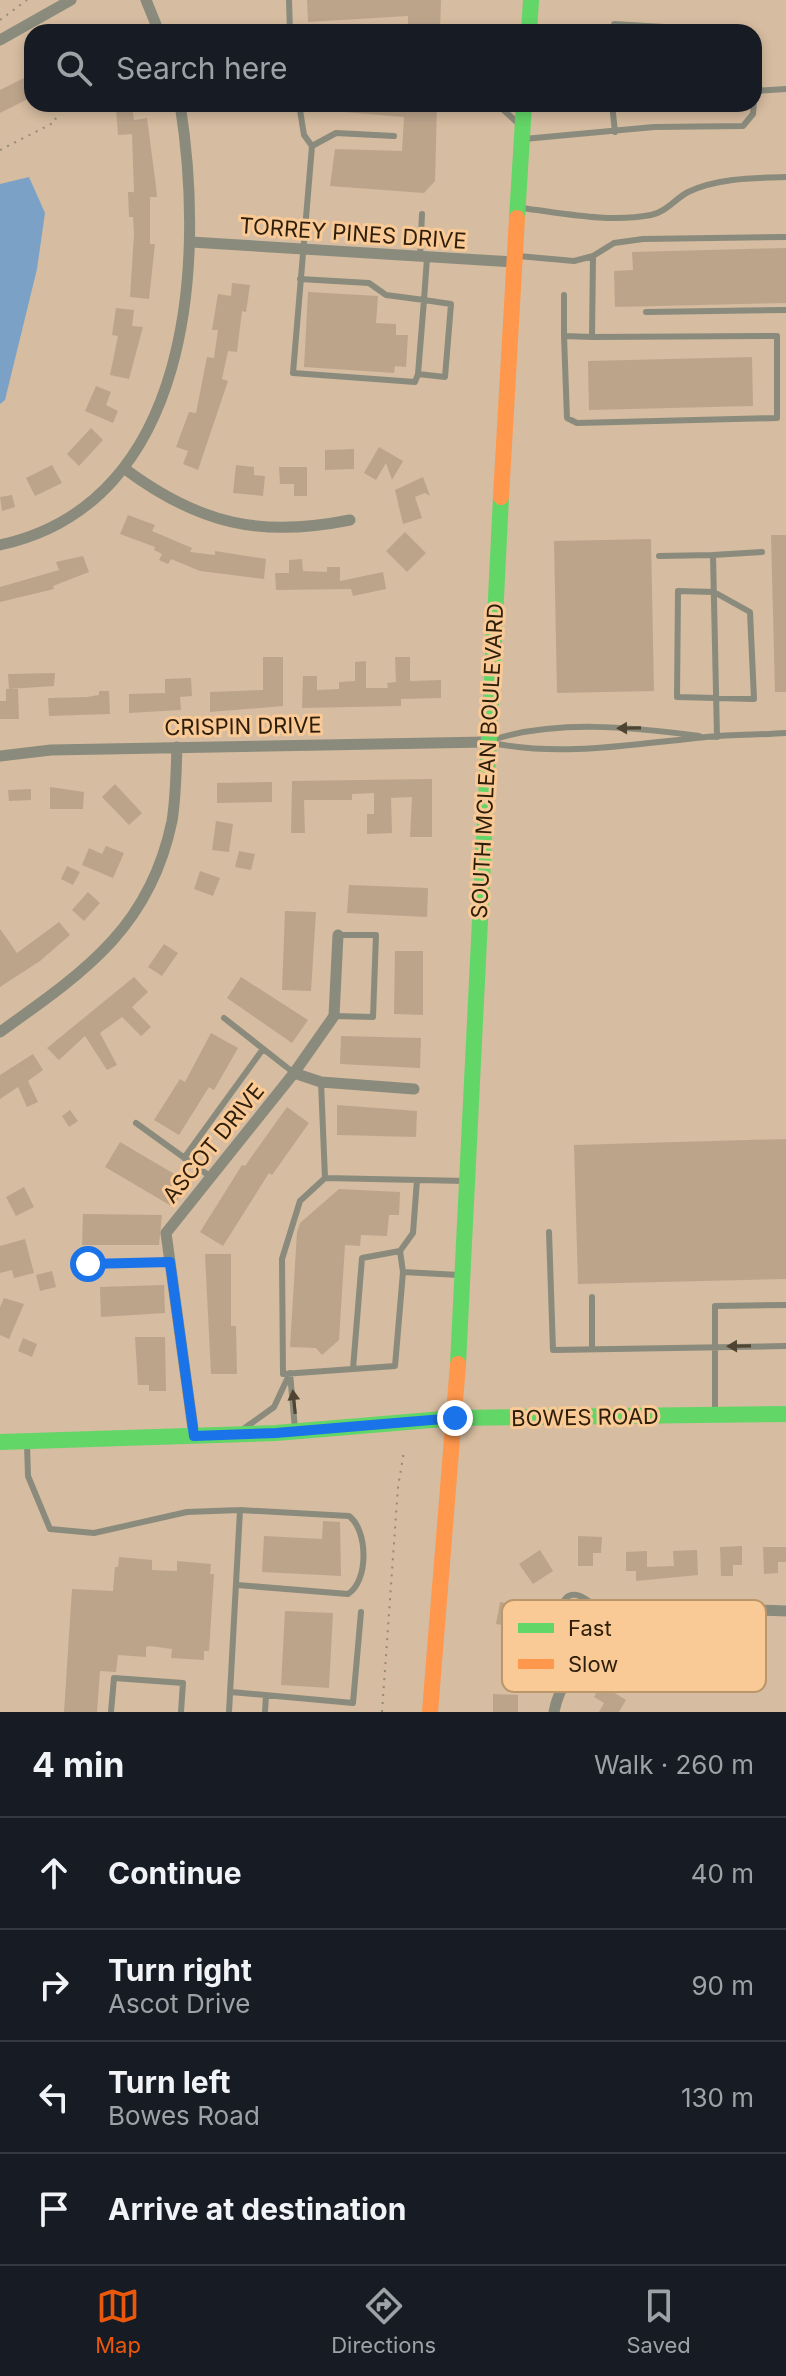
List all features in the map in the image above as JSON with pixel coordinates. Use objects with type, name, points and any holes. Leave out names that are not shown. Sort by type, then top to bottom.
[{"type":"main road","points":[[530,24],[531,0]]},
{"type":"main road","name":"SOUTH MCLEAN BOULEVARD","points":[[430,1712],[455,1418],[487,742],[523,112]]},
{"type":"main road","name":"BOWES ROAD","points":[[0,1442],[295,1432],[455,1418],[786,1414]]},
{"type":"street","points":[[28,24],[71,0]]},
{"type":"street","points":[[146,0],[156,24]]},
{"type":"street","points":[[0,40],[24,26]]},
{"type":"street","points":[[0,545],[21,540],[60,523],[88,505],[125,469],[153,420],[180,327],[191,242],[189,176],[181,112]]},
{"type":"street","name":"TORREY PINES DRIVE","points":[[191,242],[423,257],[514,259]]},
{"type":"street","points":[[125,469],[161,496],[184,508],[232,524],[284,529],[350,520]]},
{"type":"street","name":"CRISPIN DRIVE","points":[[0,756],[51,750],[487,742]]},
{"type":"street","points":[[0,1032],[87,967],[115,942],[147,896],[162,859],[172,818],[177,747]]},
{"type":"street","points":[[334,1016],[338,935]]},
{"type":"street","name":"ASCOT DRIVE","points":[[194,1436],[166,1233],[294,1073],[334,1016]]},
{"type":"street","points":[[294,1073],[321,1082],[414,1089]]},
{"type":"street","points":[[766,1612],[786,1611]]},
{"type":"street","points":[[554,1712],[560,1692]]},
{"type":"lane","points":[[289,0],[290,24]]},
{"type":"lane","points":[[762,90],[786,89]]},
{"type":"lane","points":[[300,112],[304,135],[312,146],[293,373],[415,382],[424,300],[422,214]]},
{"type":"lane","points":[[504,112],[522,134],[743,126],[753,112]]},
{"type":"lane","points":[[613,112],[615,132]]},
{"type":"lane","points":[[312,146],[336,133],[394,136]]},
{"type":"lane","points":[[517,207],[579,217],[646,215],[666,209],[684,194],[711,185],[786,177]]},
{"type":"lane","points":[[514,259],[574,261],[593,256],[614,243],[643,239],[786,237]]},
{"type":"lane","points":[[592,337],[593,256]]},
{"type":"lane","points":[[300,279],[369,283],[386,295],[451,304],[445,377],[418,374]]},
{"type":"lane","points":[[564,295],[564,336],[567,418],[577,423],[777,418],[782,372],[777,336],[564,336]]},
{"type":"lane","points":[[646,312],[786,310]]},
{"type":"lane","points":[[659,556],[762,552]]},
{"type":"lane","points":[[713,555],[717,737]]},
{"type":"lane","points":[[678,591],[714,592],[750,612],[754,699],[716,700],[677,697],[678,591]]},
{"type":"lane","name":"CRISPIN DRIVE","points":[[487,742],[521,730],[643,728],[707,737]]},
{"type":"lane","name":"CRISPIN DRIVE","points":[[487,742],[520,749],[628,747],[707,737],[786,733]]},
{"type":"lane","points":[[334,1016],[373,1017],[376,935],[338,935]]},
{"type":"lane","points":[[224,1018],[294,1073]]},
{"type":"lane","points":[[184,1158],[263,1049]]},
{"type":"lane","points":[[321,1082],[325,1178]]},
{"type":"lane","points":[[136,1123],[211,1177]]},
{"type":"lane","points":[[400,1251],[403,1272],[395,1366],[283,1374],[282,1259],[300,1201],[325,1178],[466,1181]]},
{"type":"lane","points":[[353,1369],[362,1258],[400,1251],[413,1233],[417,1180]]},
{"type":"lane","points":[[549,1232],[553,1350],[786,1346]]},
{"type":"lane","points":[[88,1264],[170,1262]]},
{"type":"lane","points":[[403,1272],[460,1275]]},
{"type":"lane","points":[[592,1297],[592,1349]]},
{"type":"lane","points":[[715,1415],[715,1306],[786,1305]]},
{"type":"lane","points":[[290,1373],[295,1432]]},
{"type":"lane","points":[[237,1435],[274,1407],[290,1373]]},
{"type":"lane","points":[[27,1441],[28,1476],[50,1529],[94,1533],[187,1512],[240,1510],[349,1516],[358,1523],[362,1533],[361,1579],[357,1588],[348,1594],[237,1585]]},
{"type":"lane","points":[[229,1712],[240,1510]]},
{"type":"lane","points":[[566,1600],[579,1595],[592,1600]]},
{"type":"lane","points":[[353,1712],[361,1612]]},
{"type":"lane","points":[[111,1712],[114,1678],[183,1683],[181,1712]]},
{"type":"lane","points":[[231,1692],[353,1703]]},
{"type":"lane","points":[[265,1712],[266,1695]]},
{"type":"path","points":[[0,20],[27,0]]},
{"type":"path","points":[[10,15],[12,20]]},
{"type":"path","points":[[0,150],[55,122],[57,112]]},
{"type":"path","points":[[382,1712],[398,1487],[404,1451]]},
{"type":"water","points":[[29,177],[45,213],[37,269],[5,400],[0,404],[0,184]]},
{"type":"building","points":[[307,0],[441,0],[440,24],[408,24],[408,16],[308,22]]},
{"type":"building","points":[[24,78],[24,101],[0,113],[0,90]]},
{"type":"building","points":[[116,112],[133,112],[134,120],[147,118],[157,197],[150,197],[150,244],[155,244],[149,299],[130,297],[134,234],[133,217],[129,217],[128,192],[134,192],[132,134],[118,135]]},
{"type":"building","points":[[344,112],[437,112],[435,181],[424,193],[330,186],[335,149],[402,151],[404,117]]},
{"type":"building","points":[[786,248],[786,303],[615,307],[614,271],[633,270],[632,252]]},
{"type":"building","points":[[232,283],[250,285],[246,312],[242,311],[237,352],[228,351],[222,379],[228,381],[198,470],[183,464],[188,451],[176,447],[189,412],[196,413],[207,357],[214,358],[218,330],[212,330],[218,294],[231,296]]},
{"type":"building","points":[[308,292],[378,296],[376,323],[396,324],[396,335],[408,335],[406,367],[395,366],[394,373],[304,367]]},
{"type":"building","points":[[116,308],[134,310],[132,326],[143,327],[129,379],[110,375],[118,336],[112,335]]},
{"type":"building","points":[[752,357],[753,406],[589,410],[588,361]]},
{"type":"building","points":[[96,386],[111,392],[106,405],[118,411],[113,423],[85,411]]},
{"type":"building","points":[[91,428],[103,440],[79,466],[67,454]]},
{"type":"building","points":[[379,447],[403,461],[392,480],[386,463],[376,480],[364,473]]},
{"type":"building","points":[[354,449],[354,469],[325,470],[325,450]]},
{"type":"building","points":[[52,465],[62,483],[35,496],[26,478]]},
{"type":"building","points":[[236,465],[254,467],[254,475],[265,476],[263,496],[233,493]]},
{"type":"building","points":[[279,467],[307,467],[307,496],[294,496],[294,484],[280,484]]},
{"type":"building","points":[[423,477],[430,496],[425,493],[415,497],[422,518],[403,524],[395,490]]},
{"type":"building","points":[[12,495],[15,507],[2,511],[0,497]]},
{"type":"building","points":[[128,515],[155,525],[152,531],[192,548],[190,552],[215,555],[215,551],[266,559],[264,579],[200,571],[171,559],[168,564],[159,560],[162,554],[154,550],[155,547],[120,534]]},
{"type":"building","points":[[405,532],[426,553],[407,572],[386,551]]},
{"type":"building","points":[[771,535],[786,535],[786,692],[775,692]]},
{"type":"building","points":[[651,539],[654,691],[557,693],[554,541]]},
{"type":"building","points":[[83,556],[89,572],[53,586],[54,589],[0,602],[0,587],[59,570],[56,562]]},
{"type":"building","points":[[302,559],[303,571],[327,572],[327,567],[340,567],[340,581],[383,572],[386,589],[353,596],[351,589],[276,590],[275,573],[289,573],[289,560]]},
{"type":"building","points":[[263,657],[283,657],[283,706],[210,712],[210,692],[263,690]]},
{"type":"building","points":[[395,657],[410,657],[410,681],[441,680],[441,698],[401,699],[401,706],[302,708],[303,676],[317,676],[317,690],[339,689],[339,682],[355,681],[355,662],[366,661],[366,688],[388,688],[387,683],[396,682]]},
{"type":"building","points":[[55,673],[54,686],[9,689],[8,674]]},
{"type":"building","points":[[191,678],[192,696],[180,697],[181,710],[129,713],[129,694],[165,693],[165,679]]},
{"type":"building","points":[[6,689],[18,689],[19,719],[0,719],[0,701],[6,701]]},
{"type":"building","points":[[99,691],[109,691],[110,714],[49,716],[48,698],[87,697],[99,695]]},
{"type":"building","points":[[432,779],[432,837],[410,837],[412,797],[391,798],[392,833],[367,834],[367,814],[374,814],[374,793],[352,794],[352,800],[304,800],[305,833],[291,833],[292,781]]},
{"type":"building","points":[[272,782],[272,802],[217,803],[217,783]]},
{"type":"building","points":[[115,784],[142,813],[129,825],[102,797]]},
{"type":"building","points":[[50,787],[84,792],[83,809],[50,809]]},
{"type":"building","points":[[31,789],[31,800],[9,801],[8,790]]},
{"type":"building","points":[[216,821],[233,824],[229,852],[212,850]]},
{"type":"building","points":[[106,846],[124,853],[113,878],[82,865],[89,848],[102,854]]},
{"type":"building","points":[[239,851],[255,854],[251,870],[235,867]]},
{"type":"building","points":[[67,866],[80,872],[73,885],[61,879]]},
{"type":"building","points":[[200,871],[220,878],[213,896],[194,889]]},
{"type":"building","points":[[349,885],[428,888],[427,917],[347,913]]},
{"type":"building","points":[[88,892],[100,903],[84,921],[72,910]]},
{"type":"building","points":[[285,911],[316,912],[311,991],[282,990]]},
{"type":"building","points":[[59,922],[70,935],[40,961],[0,987],[0,929],[17,953]]},
{"type":"building","points":[[164,944],[178,953],[162,976],[148,967]]},
{"type":"building","points":[[395,951],[423,951],[423,1015],[394,1014]]},
{"type":"building","points":[[134,977],[148,992],[132,1007],[151,1027],[141,1036],[122,1017],[100,1033],[117,1065],[107,1070],[85,1036],[59,1060],[47,1048]]},
{"type":"building","points":[[241,977],[308,1020],[292,1043],[227,998]]},
{"type":"building","points":[[211,1033],[238,1048],[214,1090],[209,1087],[179,1135],[154,1120],[180,1079],[185,1082]]},
{"type":"building","points":[[341,1036],[421,1038],[420,1068],[340,1064]]},
{"type":"building","points":[[33,1054],[43,1070],[28,1081],[38,1102],[27,1107],[18,1087],[0,1099],[0,1075]]},
{"type":"building","points":[[337,1105],[417,1111],[416,1137],[337,1135]]},
{"type":"building","points":[[287,1107],[309,1123],[272,1175],[269,1173],[223,1246],[200,1232],[242,1165],[245,1166]]},
{"type":"building","points":[[70,1110],[78,1121],[69,1127],[62,1116]]},
{"type":"building","points":[[786,1139],[786,1279],[578,1284],[574,1145]]},
{"type":"building","points":[[120,1142],[188,1182],[173,1207],[105,1167]]},
{"type":"building","points":[[24,1187],[34,1207],[16,1216],[6,1197]]},
{"type":"building","points":[[339,1189],[400,1192],[399,1215],[389,1215],[387,1236],[361,1235],[360,1246],[345,1245],[339,1340],[322,1355],[316,1348],[290,1347],[297,1232],[300,1223]]},
{"type":"building","points":[[83,1214],[162,1215],[159,1245],[82,1245]]},
{"type":"building","points":[[25,1239],[34,1273],[14,1278],[12,1270],[0,1273],[0,1246]]},
{"type":"building","points":[[205,1254],[231,1254],[231,1326],[236,1326],[237,1374],[211,1374]]},
{"type":"building","points":[[52,1271],[56,1287],[40,1291],[36,1275]]},
{"type":"building","points":[[164,1285],[165,1313],[101,1317],[100,1287]]},
{"type":"building","points":[[4,1298],[24,1304],[9,1339],[0,1335],[0,1307]]},
{"type":"building","points":[[135,1337],[165,1337],[166,1391],[149,1391],[149,1385],[138,1385]]},
{"type":"building","points":[[23,1338],[37,1344],[32,1357],[18,1351]]},
{"type":"building","points":[[323,1521],[340,1522],[341,1576],[262,1572],[264,1536],[322,1539]]},
{"type":"building","points":[[578,1536],[602,1537],[601,1553],[593,1553],[593,1566],[578,1566]]},
{"type":"building","points":[[742,1546],[742,1565],[733,1565],[733,1576],[721,1576],[720,1547]]},
{"type":"building","points":[[763,1547],[786,1547],[786,1562],[778,1562],[778,1573],[764,1574]]},
{"type":"building","points":[[540,1550],[553,1571],[533,1584],[519,1564]]},
{"type":"building","points":[[697,1550],[698,1575],[636,1581],[636,1571],[626,1571],[626,1552],[647,1551],[647,1567],[674,1566],[673,1551]]},
{"type":"building","points":[[119,1557],[152,1560],[152,1570],[177,1571],[177,1561],[211,1564],[210,1574],[214,1574],[209,1651],[204,1651],[204,1660],[171,1658],[172,1649],[150,1646],[146,1647],[146,1657],[118,1655],[116,1672],[100,1671],[97,1712],[64,1712],[72,1589],[113,1591]]},
{"type":"building","points":[[500,1602],[502,1602],[502,1625],[496,1624]]},
{"type":"building","points":[[285,1611],[333,1613],[329,1688],[281,1685]]},
{"type":"building","points":[[597,1692],[613,1692],[626,1700],[619,1712],[599,1712],[604,1703],[594,1697]]},
{"type":"building","points":[[493,1694],[518,1695],[518,1712],[493,1712]]},
{"type":"traffic: fast","points":[[530,24],[531,0]]},
{"type":"traffic: fast","points":[[517,218],[524,112]]},
{"type":"traffic: fast","points":[[458,1364],[501,497]]},
{"type":"traffic: fast","points":[[0,1442],[276,1433],[455,1418],[786,1414]]},
{"type":"traffic: slow","points":[[501,497],[517,218]]},
{"type":"traffic: slow","points":[[430,1712],[458,1364]]},
{"type":"route","points":[[88,1264],[170,1262],[194,1436],[276,1433],[455,1418]]}]
